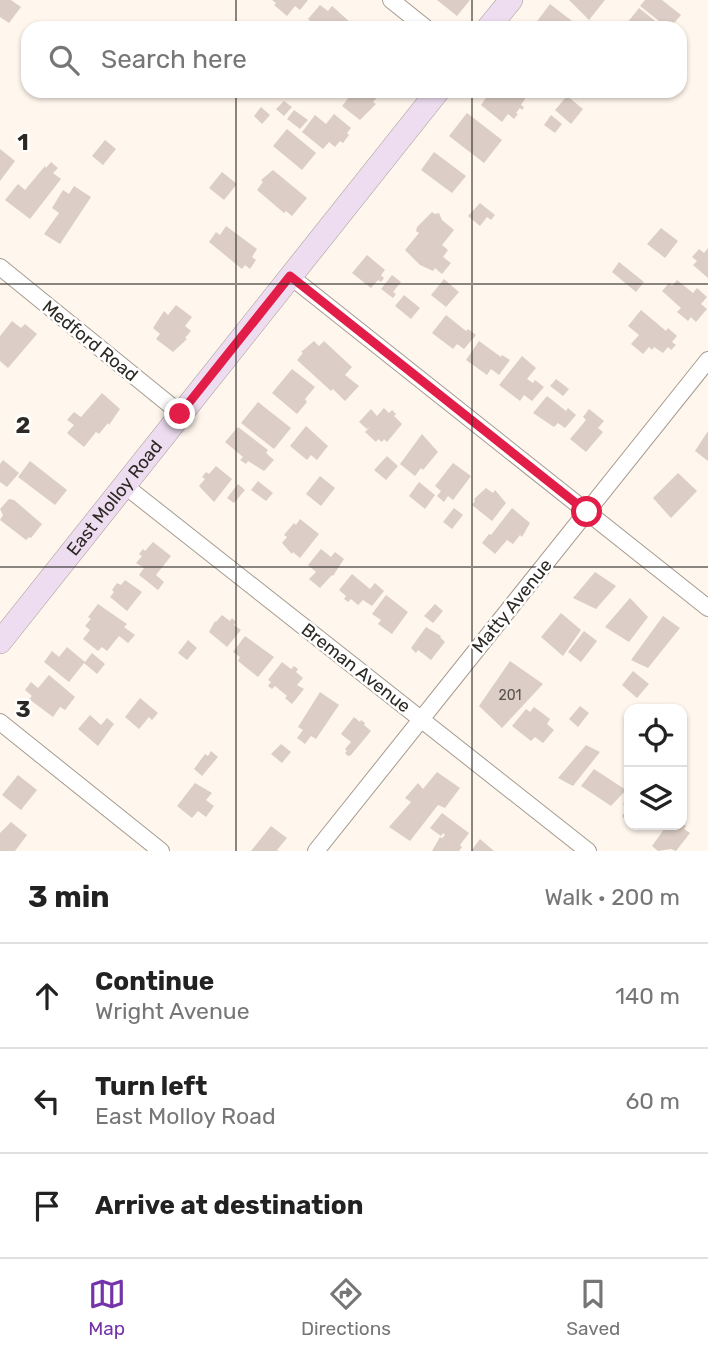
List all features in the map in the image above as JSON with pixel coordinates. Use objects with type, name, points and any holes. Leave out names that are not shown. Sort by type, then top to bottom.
[{"type":"street","points":[[391,0],[417,21]]},
{"type":"street","points":[[494,21],[511,0]]},
{"type":"street","name":"East Molloy Road","points":[[0,642],[432,98]]},
{"type":"street","name":"Medford Road","points":[[0,267],[180,414]]},
{"type":"street","points":[[290,276],[708,608]]},
{"type":"street","name":"Matty Avenue","points":[[316,851],[708,360]]},
{"type":"street","name":"Breman Avenue","points":[[124,485],[588,851]]},
{"type":"street","points":[[0,722],[161,851]]},
{"type":"building","points":[[0,0],[11,0],[21,7],[9,23],[0,17]]},
{"type":"building","points":[[272,0],[308,0],[300,10],[295,6],[287,16]]},
{"type":"building","points":[[437,0],[470,0],[457,16]]},
{"type":"building","points":[[569,0],[605,0],[589,20]]},
{"type":"building","points":[[645,0],[662,0],[681,15],[676,21],[659,21],[640,6]]},
{"type":"building","points":[[550,4],[572,21],[537,21]]},
{"type":"building","points":[[320,5],[328,11],[332,6],[349,21],[310,21],[308,19]]},
{"type":"building","points":[[639,8],[655,21],[629,21]]},
{"type":"building","points":[[348,98],[376,98],[373,102],[376,104],[360,120],[342,106]]},
{"type":"building","points":[[486,98],[525,99],[521,105],[524,107],[522,110],[520,108],[514,119],[508,114],[502,122],[481,105]]},
{"type":"building","points":[[565,98],[569,98],[583,109],[571,124],[555,110]]},
{"type":"building","points":[[284,101],[292,107],[284,116],[276,109]]},
{"type":"building","points":[[261,107],[270,115],[262,124],[254,116]]},
{"type":"building","points":[[294,110],[308,120],[300,129],[287,119]]},
{"type":"building","points":[[467,113],[502,140],[484,163],[449,136]]},
{"type":"building","points":[[334,114],[351,128],[343,143],[340,141],[335,147],[329,142],[323,149],[302,132],[315,115],[326,124]]},
{"type":"building","points":[[551,115],[562,124],[555,133],[544,125]]},
{"type":"building","points":[[287,129],[316,153],[302,170],[273,146]]},
{"type":"building","points":[[105,140],[116,149],[103,165],[92,156]]},
{"type":"building","points":[[0,149],[15,161],[0,181]]},
{"type":"building","points":[[434,152],[466,176],[452,193],[421,170]]},
{"type":"building","points":[[51,162],[58,168],[53,173],[61,179],[30,219],[5,200],[18,184],[25,190]]},
{"type":"building","points":[[273,170],[307,198],[292,216],[286,211],[284,213],[257,190],[263,182],[261,180]]},
{"type":"building","points":[[222,172],[237,184],[224,200],[209,188]]},
{"type":"building","points":[[74,186],[91,197],[60,244],[44,234],[59,213],[52,208],[63,190],[69,194]]},
{"type":"building","points":[[480,203],[495,215],[491,220],[487,217],[480,226],[468,216]]},
{"type":"building","points":[[432,212],[439,213],[442,220],[454,230],[442,245],[448,250],[443,257],[451,263],[442,274],[435,268],[433,271],[420,265],[405,250],[419,233],[416,231],[417,227]]},
{"type":"building","points":[[226,226],[257,249],[252,257],[256,260],[250,269],[245,265],[242,269],[209,242],[216,232],[220,235]]},
{"type":"building","points":[[661,228],[678,241],[665,258],[647,244]]},
{"type":"building","points":[[708,248],[708,278],[693,265],[697,261],[692,257],[699,249],[704,253]]},
{"type":"building","points":[[367,255],[385,270],[381,275],[384,278],[381,282],[378,280],[371,288],[352,273]]},
{"type":"building","points":[[619,262],[644,282],[636,292],[612,272]]},
{"type":"building","points":[[392,275],[401,282],[393,292],[396,294],[393,298],[381,289]]},
{"type":"building","points":[[444,279],[459,292],[446,307],[431,295]]},
{"type":"building","points":[[677,280],[693,293],[697,288],[707,297],[701,304],[707,309],[696,322],[691,317],[688,321],[677,312],[681,308],[662,291],[669,283],[672,286]]},
{"type":"building","points":[[404,295],[420,308],[411,319],[395,306]]},
{"type":"building","points":[[176,305],[192,317],[185,326],[191,331],[185,338],[187,339],[173,352],[156,339],[160,334],[153,328],[164,311],[168,315]]},
{"type":"building","points":[[641,310],[666,331],[668,328],[677,336],[672,342],[676,345],[671,350],[668,347],[663,353],[649,347],[643,354],[631,344],[639,335],[628,326]]},
{"type":"building","points":[[446,315],[466,331],[468,329],[476,335],[464,349],[457,344],[453,349],[432,333]]},
{"type":"building","points":[[12,321],[21,328],[25,324],[37,334],[8,368],[0,361],[0,336]]},
{"type":"building","points":[[314,341],[319,346],[324,341],[352,367],[345,375],[359,386],[345,401],[297,360],[303,353],[301,352]]},
{"type":"building","points":[[479,341],[501,357],[502,355],[510,360],[499,375],[491,369],[487,375],[466,360]]},
{"type":"building","points":[[522,356],[536,368],[527,379],[533,383],[535,380],[544,387],[532,401],[524,395],[520,401],[499,385]]},
{"type":"building","points":[[292,369],[315,387],[297,414],[272,393]]},
{"type":"building","points":[[556,379],[569,389],[563,396],[550,386]]},
{"type":"building","points":[[102,393],[120,409],[109,425],[108,423],[99,434],[96,432],[84,447],[67,433],[74,425],[67,420],[74,412],[81,417]]},
{"type":"building","points":[[547,396],[566,411],[568,408],[576,415],[565,428],[558,423],[554,427],[533,413]]},
{"type":"building","points":[[258,402],[291,428],[274,449],[241,423]]},
{"type":"building","points":[[384,408],[389,413],[392,410],[402,424],[387,442],[378,439],[376,442],[365,432],[370,427],[367,429],[359,422],[371,409],[377,416]]},
{"type":"building","points":[[589,409],[604,421],[598,428],[603,432],[586,452],[570,439],[586,420],[583,417]]},
{"type":"building","points":[[306,426],[328,446],[317,460],[311,455],[307,460],[290,446]]},
{"type":"building","points":[[238,427],[268,450],[266,453],[274,460],[264,471],[248,461],[246,464],[240,460],[243,457],[225,442]]},
{"type":"building","points":[[708,431],[708,461],[695,451]]},
{"type":"building","points":[[422,434],[438,452],[415,476],[400,464]]},
{"type":"building","points":[[387,456],[398,466],[386,480],[374,470]]},
{"type":"building","points":[[3,460],[19,473],[7,487],[0,482],[0,464]]},
{"type":"building","points":[[30,461],[67,490],[55,505],[18,477]]},
{"type":"building","points":[[453,463],[471,476],[453,500],[448,496],[444,502],[437,496],[441,491],[435,486]]},
{"type":"building","points":[[216,466],[232,479],[214,502],[199,486],[205,479],[202,477],[206,472],[209,474]]},
{"type":"building","points":[[678,473],[697,491],[671,518],[653,498]]},
{"type":"building","points":[[320,476],[335,488],[321,506],[306,494]]},
{"type":"building","points":[[258,481],[273,493],[266,501],[251,490]]},
{"type":"building","points":[[419,482],[435,495],[425,509],[409,496]]},
{"type":"building","points":[[238,484],[245,490],[234,503],[227,498]]},
{"type":"building","points":[[486,488],[493,493],[495,490],[506,503],[492,521],[472,505],[474,499]]},
{"type":"building","points":[[9,499],[14,500],[42,524],[31,538],[26,540],[0,520],[3,515],[0,509]]},
{"type":"building","points":[[454,508],[463,515],[452,529],[443,522]]},
{"type":"building","points":[[512,508],[530,523],[522,537],[520,535],[513,544],[507,540],[495,554],[482,543]]},
{"type":"building","points":[[300,519],[319,534],[300,558],[282,543],[287,537],[284,535]]},
{"type":"building","points":[[153,542],[171,556],[156,575],[164,582],[158,590],[139,575],[144,568],[136,563],[142,556],[139,554],[143,549],[145,551]]},
{"type":"building","points":[[321,549],[331,557],[335,552],[344,559],[333,576],[320,588],[309,579],[316,572],[308,565]]},
{"type":"building","points":[[595,572],[616,586],[596,609],[573,598]]},
{"type":"building","points":[[352,574],[370,589],[375,583],[384,591],[372,606],[363,600],[358,605],[351,599],[348,602],[344,599],[346,596],[339,590]]},
{"type":"building","points":[[125,580],[142,592],[127,611],[110,597],[117,583],[121,585]]},
{"type":"building","points":[[386,595],[408,612],[392,634],[378,624],[381,620],[372,614]]},
{"type":"building","points":[[630,598],[648,617],[629,642],[605,627]]},
{"type":"building","points":[[98,604],[127,624],[124,627],[135,635],[128,643],[119,636],[107,651],[102,647],[98,651],[83,639],[90,630],[85,626],[91,619],[88,617]]},
{"type":"building","points":[[435,604],[443,611],[433,623],[424,616]]},
{"type":"building","points":[[561,613],[581,630],[563,656],[541,637]]},
{"type":"building","points":[[222,615],[230,621],[232,618],[236,622],[234,625],[241,630],[227,647],[209,632]]},
{"type":"building","points":[[663,616],[680,628],[648,668],[631,660]]},
{"type":"building","points":[[426,627],[441,636],[445,642],[431,660],[411,648]]},
{"type":"building","points":[[584,631],[597,641],[581,662],[568,652]]},
{"type":"building","points":[[245,636],[274,657],[258,677],[238,661],[240,657],[233,652]]},
{"type":"building","points":[[188,640],[197,648],[187,660],[178,653]]},
{"type":"building","points":[[67,647],[85,662],[92,653],[105,664],[97,674],[84,663],[69,682],[44,662],[52,651],[59,657]]},
{"type":"building","points":[[510,661],[543,684],[502,728],[479,706]]},
{"type":"building","points":[[282,662],[291,669],[294,666],[298,669],[296,672],[303,678],[297,685],[304,689],[292,704],[275,686],[272,689],[268,686],[271,682],[268,680]]},
{"type":"building","points":[[633,671],[649,684],[637,698],[622,685]]},
{"type":"building","points":[[49,675],[75,697],[65,710],[60,707],[53,717],[29,699],[32,696],[25,690],[31,682],[38,688]]},
{"type":"building","points":[[320,692],[339,705],[316,739],[311,736],[305,744],[297,738],[303,730],[298,727]]},
{"type":"building","points":[[140,698],[158,713],[152,720],[149,717],[139,729],[125,717]]},
{"type":"building","points":[[580,706],[589,713],[578,727],[569,719]]},
{"type":"building","points":[[534,707],[550,719],[547,724],[554,730],[543,743],[535,737],[531,741],[512,726],[526,709],[530,712]]},
{"type":"building","points":[[90,715],[101,725],[107,718],[114,724],[98,746],[78,729]]},
{"type":"building","points":[[354,717],[365,723],[371,731],[348,756],[345,749],[351,742],[341,734]]},
{"type":"building","points":[[281,744],[291,752],[282,763],[271,754]]},
{"type":"building","points":[[586,745],[600,752],[573,786],[558,778]]},
{"type":"building","points":[[211,751],[218,757],[202,776],[194,769],[205,754],[208,756]]},
{"type":"building","points":[[594,769],[624,789],[624,792],[611,806],[581,786]]},
{"type":"building","points":[[437,772],[460,788],[445,808],[438,805],[410,841],[389,827],[411,802],[405,798],[418,783],[423,789]]},
{"type":"building","points":[[18,775],[37,790],[21,810],[2,795]]},
{"type":"building","points":[[195,783],[212,793],[206,800],[214,806],[206,817],[198,811],[192,818],[177,806]]},
{"type":"building","points":[[442,813],[469,833],[459,851],[432,851],[440,837],[447,841],[442,838],[445,835],[443,833],[441,836],[430,828]]},
{"type":"building","points":[[11,822],[27,835],[15,851],[0,851],[0,833]]},
{"type":"building","points":[[271,826],[287,838],[277,850],[279,851],[251,851]]},
{"type":"building","points":[[663,830],[686,830],[690,833],[676,851],[658,851],[652,846]]},
{"type":"building","points":[[480,839],[494,851],[471,851]]},
{"type":"route","points":[[180,414],[290,276],[587,512]]}]
